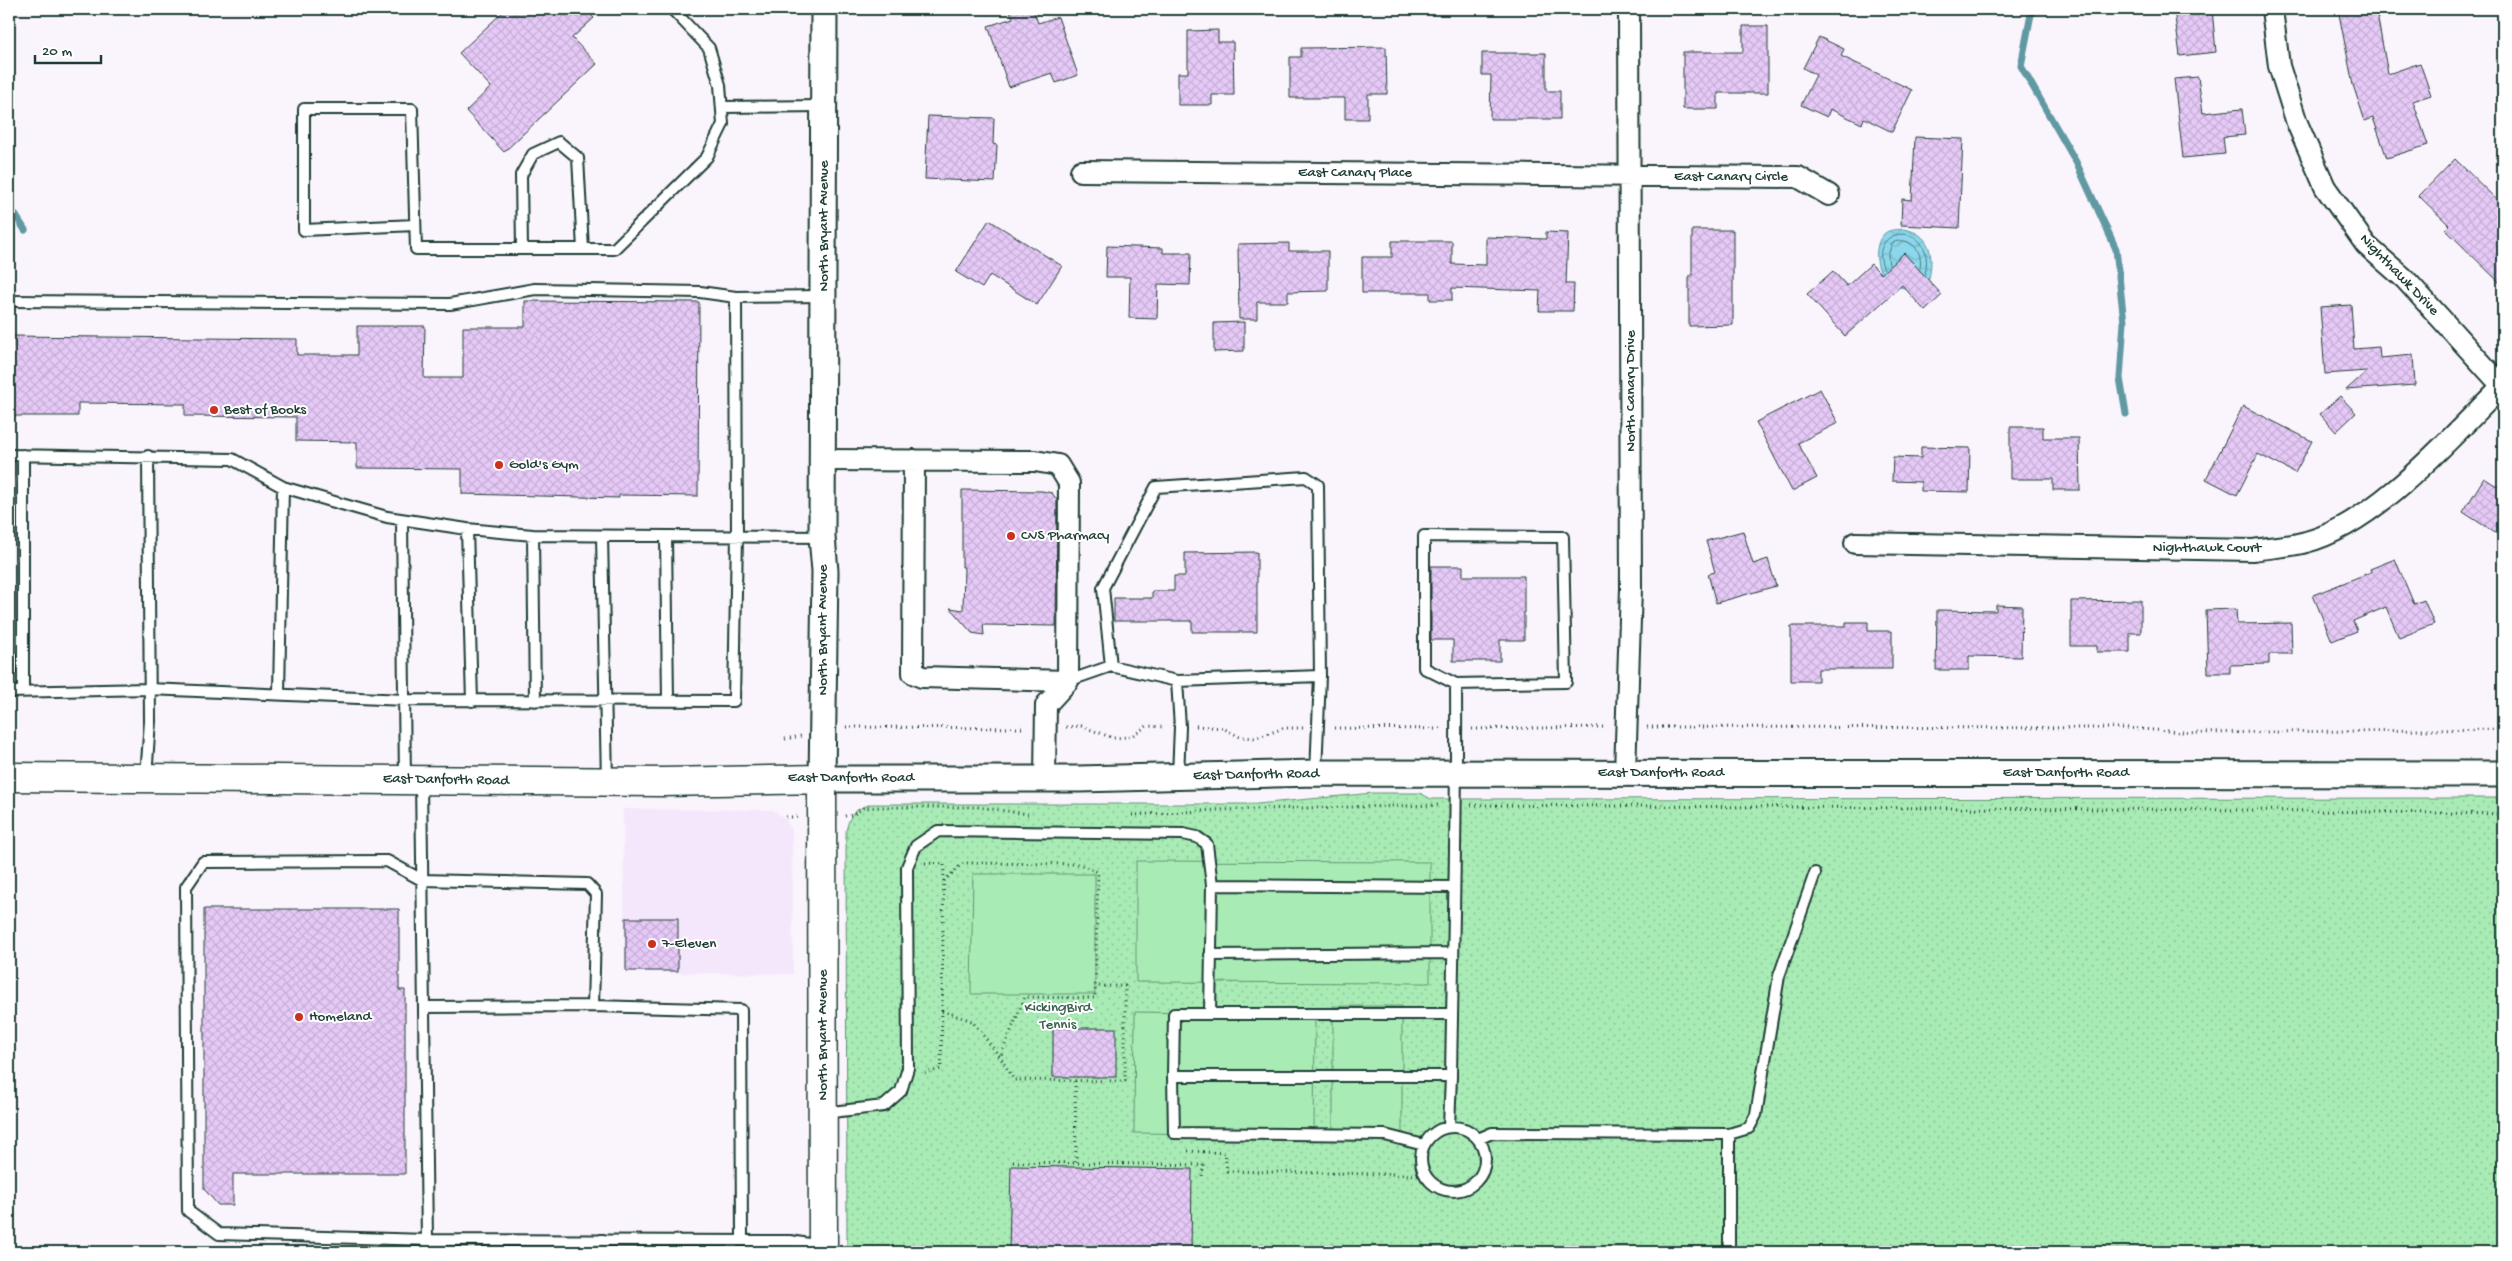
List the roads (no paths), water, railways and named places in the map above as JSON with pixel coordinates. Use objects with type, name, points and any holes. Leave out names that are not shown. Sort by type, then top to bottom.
[{"type":"main road","name":"East Danforth Road","points":[[9,777],[607,782],[822,780]]},
{"type":"main road","name":"North Bryant Avenue","points":[[822,780],[822,1249]]},
{"type":"street","name":"North Bryant Avenue","points":[[822,780],[825,571],[822,537],[824,9]]},
{"type":"street","name":"North Canary Drive","points":[[1625,773],[1628,727],[1631,588],[1629,9]]},
{"type":"street","name":"Nighthawk Drive","points":[[2272,9],[2279,66],[2297,123],[2325,187],[2366,245],[2405,279],[2503,387]]},
{"type":"street","name":"East Canary Place","points":[[1081,171],[1629,176]]},
{"type":"street","name":"East Canary Circle","points":[[1629,176],[1798,177],[1829,195]]},
{"type":"street","name":"Nighthawk Court","points":[[1855,543],[2253,550],[2307,542],[2353,522],[2410,478],[2503,387]]},
{"type":"street","points":[[823,460],[1035,461],[1058,465],[1069,483],[1068,681],[1046,705],[1046,778]]},
{"type":"street","points":[[914,460],[913,674],[922,677],[1068,681]]},
{"type":"street","name":"East Danforth Road","points":[[822,780],[1316,773],[2503,774]]},
{"type":"lane","points":[[415,226],[304,230],[304,109],[412,109],[416,249],[614,249],[707,157],[723,124],[720,85],[709,48],[672,9]]},
{"type":"lane","points":[[722,107],[823,106]]},
{"type":"lane","points":[[522,249],[521,175],[533,154],[559,142],[578,158],[583,249]]},
{"type":"lane","points":[[9,301],[450,304],[535,289],[700,292],[736,297],[824,296]]},
{"type":"lane","points":[[9,692],[148,689],[279,693],[405,700],[734,701],[737,536],[736,297]]},
{"type":"lane","points":[[9,455],[232,459],[283,487],[402,520],[467,529],[533,535],[822,537]]},
{"type":"lane","points":[[23,455],[23,691]]},
{"type":"lane","points":[[146,778],[150,721],[148,689],[148,456]]},
{"type":"lane","points":[[1111,666],[1103,588],[1156,487],[1306,477],[1318,485],[1320,676],[1316,728],[1316,773]]},
{"type":"lane","points":[[279,693],[283,487]]},
{"type":"lane","points":[[402,520],[405,700],[422,880],[427,1252]]},
{"type":"lane","points":[[467,529],[472,701]]},
{"type":"lane","points":[[533,535],[535,701]]},
{"type":"lane","points":[[602,536],[607,782]]},
{"type":"lane","points":[[666,536],[668,701]]},
{"type":"lane","points":[[1424,536],[1563,537],[1566,682],[1456,684],[1424,668],[1424,536]]},
{"type":"lane","points":[[1068,681],[1111,666],[1177,681],[1320,676]]},
{"type":"lane","points":[[1177,681],[1180,727],[1178,776]]},
{"type":"lane","points":[[1449,1127],[1456,684]]},
{"type":"lane","points":[[823,1113],[884,1106],[902,1091],[908,1068],[907,867],[916,846],[938,831],[1183,834],[1197,837],[1207,844],[1212,885],[1210,1014]]},
{"type":"lane","points":[[593,1006],[596,894],[587,884],[422,880],[387,861],[203,862],[186,887],[188,1210],[219,1234],[427,1240],[790,1241],[822,1249]]},
{"type":"lane","points":[[1478,1139],[1492,1134],[1729,1134],[1749,1128],[1756,1115],[1779,976],[1814,873]]},
{"type":"lane","points":[[1212,885],[1454,887]]},
{"type":"lane","points":[[1210,955],[1453,953]]},
{"type":"lane","points":[[424,1006],[593,1006],[741,1010],[737,1241],[732,1252]]},
{"type":"lane","points":[[1424,1144],[1385,1135],[1174,1133],[1174,1014],[1452,1014]]},
{"type":"lane","points":[[1173,1076],[1451,1076]]},
{"type":"lane","points":[[1449,1127],[1460,1128],[1470,1132],[1478,1139],[1484,1149],[1484,1170],[1478,1180],[1470,1187],[1449,1192],[1435,1186],[1424,1175],[1421,1165],[1424,1144],[1434,1133],[1449,1127]]},
{"type":"lane","points":[[1729,1134],[1729,1252]]},
{"type":"lane","points":[[602,1240],[602,1252]]},
{"type":"water","points":[[1903,229],[1920,235],[1925,240],[1931,262],[1929,279],[1909,289],[1894,285],[1885,279],[1878,267],[1877,260],[1878,245],[1884,234],[1890,230]]},
{"type":"waterway","points":[[2032,9],[2021,66],[2076,162],[2116,249],[2124,322],[2120,378],[2126,414]]},
{"type":"waterway","points":[[9,205],[25,230]]},
{"type":"place","name":"Best of Books","points":[[214,410]]},
{"type":"place","name":"Gold's Gym","points":[[499,465]]},
{"type":"place","name":"CVS Pharmacy","points":[[1011,536]]},
{"type":"place","name":"7-Eleven","points":[[652,944]]},
{"type":"place","name":"Homeland","points":[[299,1017]]},
{"type":"park label","name":"KickingBird Tennis","points":[[1058,1016]]}]
